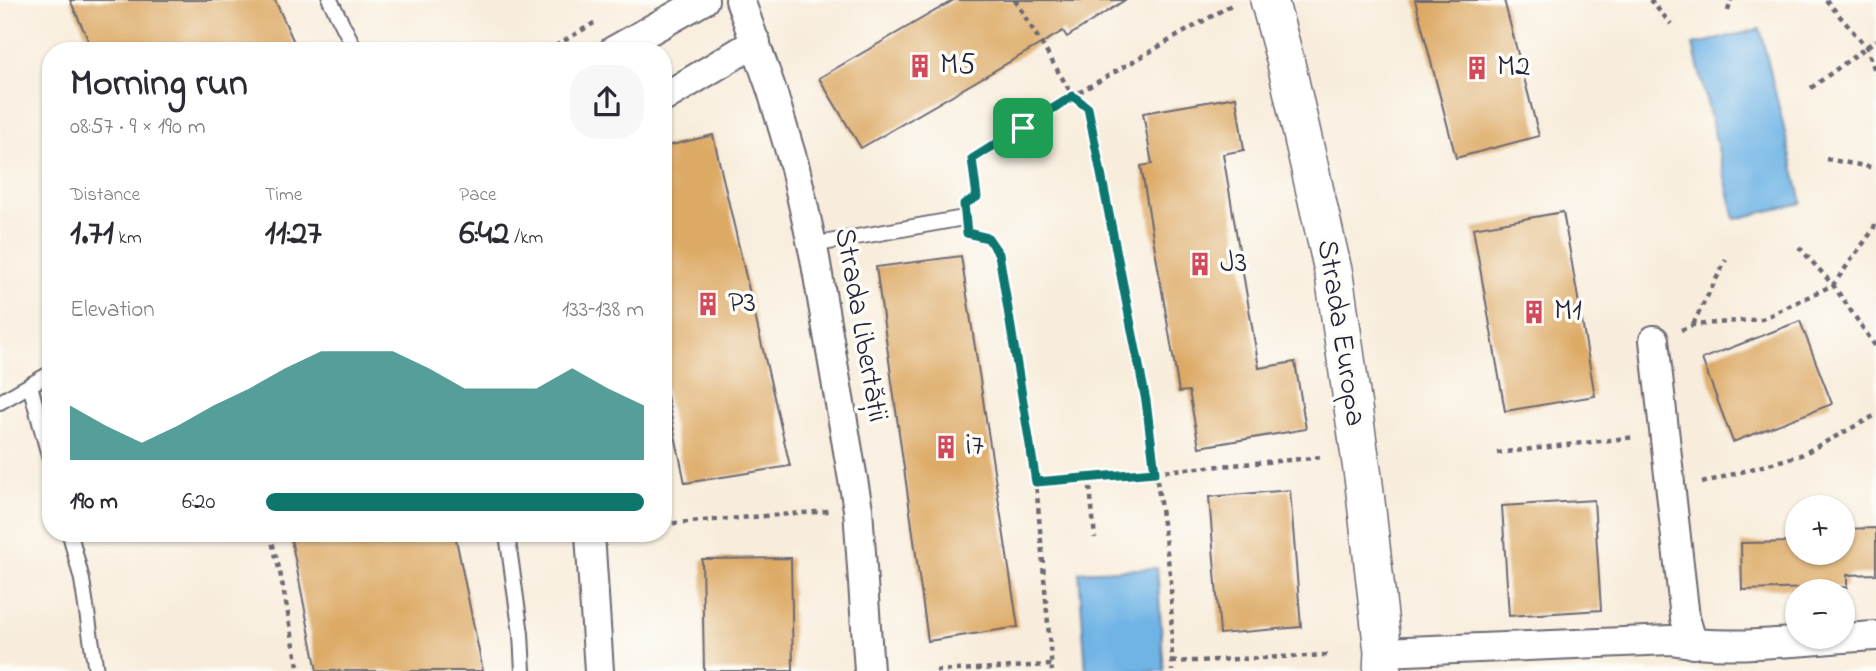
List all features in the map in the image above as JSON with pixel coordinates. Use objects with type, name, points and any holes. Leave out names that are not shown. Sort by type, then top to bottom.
[{"type":"street","points":[[628,42],[704,0]]},
{"type":"street","name":"Strada Libertății","points":[[740,0],[795,167],[812,245],[841,398],[858,509],[869,671]]},
{"type":"street","name":"Strada Europa","points":[[1269,0],[1334,275],[1360,454],[1382,662]]},
{"type":"street","points":[[672,92],[756,42]]},
{"type":"street","points":[[1654,340],[1685,618],[1693,644]]},
{"type":"street","points":[[591,542],[599,671]]},
{"type":"street","points":[[1382,662],[1671,640],[1693,644],[1728,644],[1876,636]]},
{"type":"lane","points":[[330,0],[351,42]]},
{"type":"lane","points":[[812,245],[958,219]]},
{"type":"lane","points":[[0,402],[42,378]]},
{"type":"lane","points":[[30,385],[42,430]]},
{"type":"lane","points":[[72,542],[82,580],[96,671]]},
{"type":"lane","points":[[508,542],[521,634],[523,671]]},
{"type":"path","points":[[1015,0],[1073,96],[1088,108],[1146,401],[1171,581],[1172,671]]},
{"type":"path","points":[[964,204],[977,197],[972,159],[1073,96],[1240,0]]},
{"type":"path","points":[[1650,0],[1671,24]]},
{"type":"path","points":[[1728,10],[1731,0]]},
{"type":"path","points":[[1826,0],[1867,48],[1876,74]]},
{"type":"path","points":[[1811,88],[1876,40]]},
{"type":"path","points":[[1826,159],[1876,168]]},
{"type":"path","points":[[1654,340],[1693,325],[1762,319],[1833,285],[1876,222]]},
{"type":"path","points":[[936,671],[1052,668],[1036,482],[999,254],[988,238],[967,233]]},
{"type":"path","points":[[1799,247],[1833,285],[1876,347]]},
{"type":"path","points":[[1693,325],[1726,260]]},
{"type":"path","points":[[1671,491],[1801,455],[1876,415]]},
{"type":"path","points":[[1497,453],[1664,434]]},
{"type":"path","points":[[1036,482],[1360,454]]},
{"type":"path","points":[[1089,477],[1095,538]]},
{"type":"path","points":[[672,523],[858,509]]},
{"type":"path","points":[[272,542],[299,671]]},
{"type":"path","points":[[1172,662],[1328,655]]},
{"type":"water","points":[[1760,29],[1802,203],[1735,219],[1693,45]]},
{"type":"water","points":[[1157,568],[1164,671],[1086,671],[1079,572]]},
{"type":"building","points":[[70,0],[275,0],[294,42],[89,42]]},
{"type":"building","name":"M5","points":[[954,0],[1125,0],[1067,37],[1063,31],[861,148],[819,78]]},
{"type":"building","name":"M2","points":[[1415,0],[1504,0],[1539,136],[1456,158]]},
{"type":"building","name":"J3","points":[[1236,97],[1244,150],[1223,154],[1259,368],[1295,362],[1306,429],[1199,447],[1189,391],[1179,392],[1141,166],[1152,164],[1143,113]]},
{"type":"building","name":"P3","points":[[713,135],[790,466],[685,483],[672,420],[672,145]]},
{"type":"building","name":"M1","points":[[1563,212],[1595,396],[1505,411],[1473,228]]},
{"type":"building","name":"i7","points":[[961,256],[1018,627],[928,641],[876,267]]},
{"type":"building","points":[[1800,321],[1832,404],[1733,442],[1702,359]]},
{"type":"building","points":[[1290,490],[1301,627],[1220,634],[1209,497]]},
{"type":"building","points":[[1594,500],[1601,610],[1509,616],[1502,506]]},
{"type":"building","points":[[1876,528],[1876,574],[1847,575],[1847,579],[1785,579],[1785,589],[1742,590],[1741,543],[1785,542],[1785,565],[1855,565],[1855,529]]},
{"type":"building","points":[[292,542],[457,542],[483,671],[317,671]]},
{"type":"building","points":[[791,558],[793,671],[704,671],[702,559]]},
{"type":"place","name":"M5","points":[[920,66]]},
{"type":"place","name":"M2","points":[[1477,68]]},
{"type":"place","name":"J3","points":[[1200,264]]},
{"type":"place","name":"P3","points":[[708,304]]},
{"type":"place","name":"M1","points":[[1534,312]]},
{"type":"place","name":"i7","points":[[946,447]]},
{"type":"route","points":[[1073,96],[1088,108],[1146,401],[1155,472],[1036,482],[999,254],[988,238],[967,233],[964,204],[977,197],[972,159],[1023,128],[1073,96]]}]
